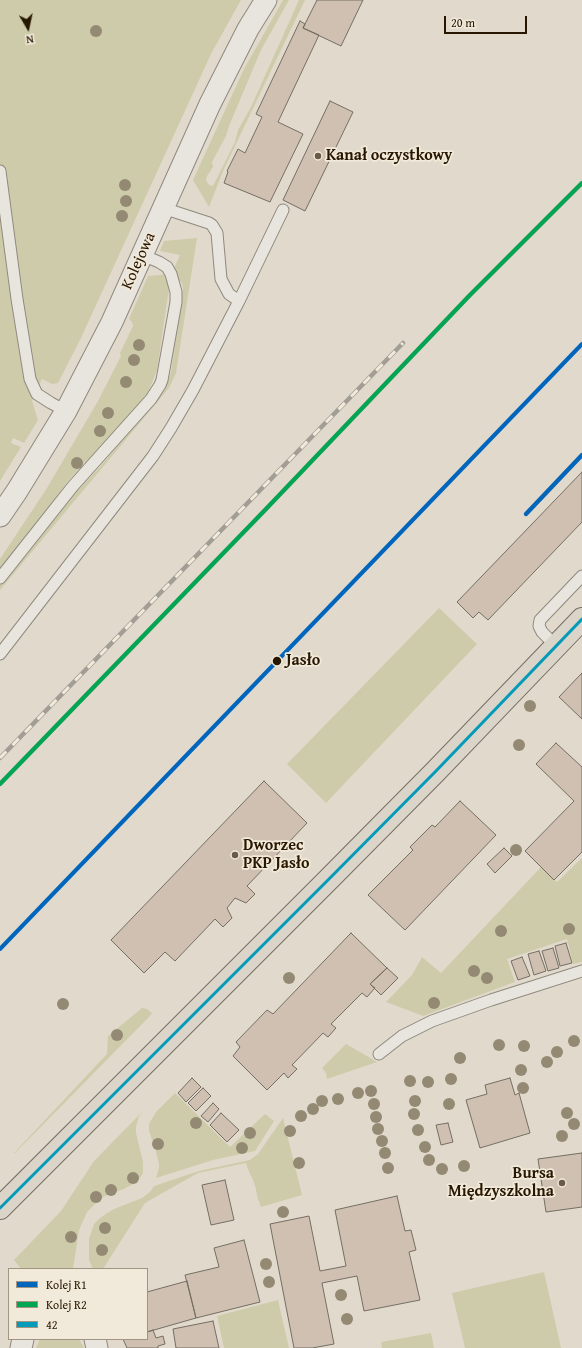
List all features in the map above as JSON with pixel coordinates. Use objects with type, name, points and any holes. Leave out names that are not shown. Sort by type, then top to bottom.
[{"type":"main road","points":[[0,1208],[330,878],[582,619]]},
{"type":"street","name":"Kolejowa","points":[[0,516],[66,411],[112,322],[210,104],[248,29],[266,0]]},
{"type":"lane","points":[[0,171],[16,291],[30,379],[34,390],[38,394],[66,411]]},
{"type":"lane","points":[[163,208],[212,225],[216,233],[221,279],[229,294],[239,301]]},
{"type":"lane","points":[[0,654],[153,456],[171,428],[189,397],[239,301],[283,210]]},
{"type":"lane","points":[[0,578],[73,486],[147,404],[160,385],[176,302],[176,292],[171,274],[167,267],[142,255]]},
{"type":"lane","points":[[556,646],[542,632],[539,623],[542,617],[582,576]]},
{"type":"lane","points":[[379,1054],[402,1036],[432,1021],[491,1000],[582,971]]},
{"type":"shaded area","points":[[0,0],[241,0],[211,54],[81,338],[58,383],[52,384],[42,379],[32,401],[38,420],[24,443],[13,438],[11,443],[21,447],[0,481]]},
{"type":"shaded area","points":[[283,0],[289,0],[261,50],[226,136],[212,162],[213,167],[206,180],[209,185],[213,186],[235,142],[238,130],[251,107],[299,0],[305,0],[223,171],[209,207],[193,180],[244,69]]},
{"type":"shaded area","points":[[197,238],[176,373],[169,388],[0,590],[0,582],[166,388],[171,372],[183,288],[182,283],[179,280],[177,280],[170,287],[157,370],[149,390],[137,407],[99,451],[85,462],[67,482],[0,575],[0,559],[47,488],[98,401],[121,356],[120,353],[133,326],[129,319],[148,276],[172,273],[180,255],[160,251],[164,241]]},
{"type":"shaded area","points":[[439,608],[477,644],[326,803],[287,764]]},
{"type":"shaded area","points":[[582,858],[582,962],[573,964],[567,939],[507,959],[515,982],[423,1016],[386,1002],[412,975],[422,957],[441,973],[541,867],[557,882]]},
{"type":"shaded area","points":[[142,1008],[147,1009],[152,1013],[150,1016],[14,1153],[107,1054],[108,1036]]},
{"type":"shaded area","points":[[346,1044],[377,1062],[327,1079],[326,1073],[322,1068]]},
{"type":"shaded area","points":[[175,1093],[230,1147],[265,1114],[274,1121],[255,1151],[213,1160],[156,1178],[159,1164],[149,1131],[149,1124],[156,1112]]},
{"type":"shaded area","points":[[146,1108],[139,1116],[136,1127],[143,1162],[143,1173],[135,1183],[100,1199],[87,1212],[79,1230],[73,1268],[20,1268],[14,1260],[61,1211],[94,1161]]},
{"type":"shaded area","points":[[283,1118],[302,1195],[261,1207],[246,1163],[198,1173],[145,1203],[104,1268],[93,1268],[89,1260],[89,1239],[94,1224],[107,1213],[142,1198],[150,1192],[154,1186],[199,1171],[250,1160],[258,1154]]},
{"type":"shaded area","points":[[544,1272],[561,1348],[465,1348],[452,1293]]},
{"type":"shaded area","points":[[278,1300],[289,1348],[224,1348],[217,1316]]},
{"type":"shaded area","points":[[431,1333],[434,1348],[382,1348],[381,1342]]},
{"type":"shaded area","points":[[40,1340],[80,1340],[84,1348],[36,1348]]},
{"type":"building","points":[[317,0],[363,0],[341,46],[303,28]]},
{"type":"building","points":[[300,21],[305,24],[303,28],[319,35],[278,122],[303,134],[270,202],[224,183],[228,172],[227,171],[238,149],[245,153],[262,117],[256,114]]},
{"type":"building","name":"Kanał oczystkowy","points":[[330,101],[353,112],[305,211],[283,200]]},
{"type":"building","points":[[582,472],[582,522],[488,620],[479,612],[473,618],[457,602]]},
{"type":"building","points":[[582,673],[582,719],[559,697]]},
{"type":"building","points":[[556,743],[582,767],[582,852],[554,880],[525,851],[574,801],[536,764]]},
{"type":"building","name":"Dworzec PKP Jasło","points":[[264,781],[307,823],[247,886],[255,894],[246,903],[235,898],[227,908],[232,918],[223,927],[215,919],[175,961],[165,952],[144,973],[111,940]]},
{"type":"building","points":[[460,801],[496,835],[405,930],[368,895],[413,850],[410,847],[432,825],[435,827]]},
{"type":"building","points":[[504,848],[512,856],[495,873],[487,864]]},
{"type":"building","points":[[351,933],[387,968],[370,984],[375,988],[367,997],[362,993],[331,1024],[336,1028],[328,1037],[323,1033],[292,1065],[297,1069],[288,1078],[284,1073],[267,1090],[233,1056],[240,1047],[236,1042],[267,1010],[273,1014]]},
{"type":"building","points":[[566,943],[572,963],[560,966],[555,946]]},
{"type":"building","points":[[553,948],[559,968],[548,971],[542,951]]},
{"type":"building","points":[[539,951],[546,971],[534,975],[528,954]]},
{"type":"building","points":[[522,957],[530,976],[518,980],[511,961]]},
{"type":"building","points":[[387,968],[398,978],[381,995],[370,984]]},
{"type":"building","points":[[192,1078],[201,1087],[186,1102],[178,1093]]},
{"type":"building","points":[[510,1078],[515,1095],[519,1093],[530,1133],[480,1148],[466,1100],[487,1094],[485,1085]]},
{"type":"building","points":[[203,1088],[211,1096],[196,1111],[188,1103]]},
{"type":"building","points":[[213,1103],[219,1109],[208,1122],[201,1116]]},
{"type":"building","points":[[221,1113],[239,1130],[227,1142],[210,1125]]},
{"type":"building","points":[[448,1123],[453,1142],[441,1145],[436,1125]]},
{"type":"building","name":"Bursa Międzyszkolna","points":[[582,1153],[582,1207],[546,1212],[538,1159]]},
{"type":"building","points":[[225,1180],[234,1220],[211,1225],[202,1185]]},
{"type":"building","points":[[397,1196],[405,1231],[411,1230],[416,1250],[409,1252],[420,1300],[364,1311],[357,1276],[322,1283],[334,1344],[312,1348],[294,1348],[270,1224],[309,1216],[320,1271],[346,1266],[335,1210]]},
{"type":"building","points":[[244,1240],[260,1302],[196,1318],[185,1275],[219,1267],[214,1248]]},
{"type":"building","points":[[187,1281],[196,1318],[148,1332],[148,1292]]},
{"type":"building","points":[[213,1321],[219,1348],[176,1348],[173,1329]]},
{"type":"building","points":[[153,1330],[156,1338],[163,1336],[165,1344],[158,1346],[158,1348],[127,1348],[123,1340],[148,1340],[148,1332]]},
{"type":"railway","points":[[0,784],[266,509],[470,295],[582,183]]},
{"type":"railway","points":[[0,758],[403,343]]},
{"type":"railway","points":[[526,514],[582,455]]},
{"type":"rail line","name":"R2","points":[[0,784],[266,509],[470,295],[582,183]]},
{"type":"rail line","name":"R1","points":[[0,949],[582,344]]},
{"type":"rail line","name":"R1","points":[[526,514],[582,455]]},
{"type":"transit line","name":"42","points":[[0,1208],[436,771],[582,619]]},
{"type":"place","name":"Kanał oczystkowy","points":[[318,156]]},
{"type":"place","name":"Jasło","points":[[277,661]]},
{"type":"place","name":"Dworzec PKP Jasło","points":[[235,855]]},
{"type":"place","name":"Bursa Międzyszkolna","points":[[562,1183]]}]
